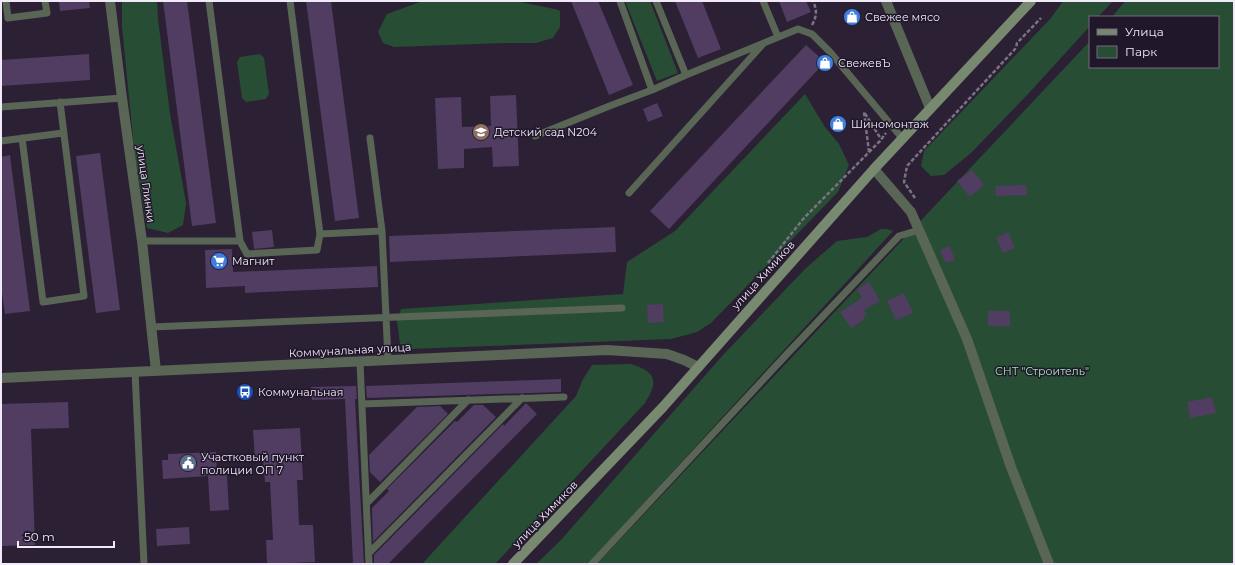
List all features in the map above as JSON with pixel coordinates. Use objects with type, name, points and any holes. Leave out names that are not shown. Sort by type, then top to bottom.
[{"type":"main road","name":"улица Химиков","points":[[513,564],[663,407],[902,138],[1031,1]]},
{"type":"street","name":"улица Глинки","points":[[110,1],[142,242],[156,371]]},
{"type":"street","points":[[886,1],[930,108]]},
{"type":"street","points":[[874,169],[911,212],[919,230],[967,339],[1011,467],[1049,564]]},
{"type":"street","name":"Коммунальная улица","points":[[1,378],[606,350],[667,354],[698,367]]},
{"type":"lane","points":[[6,1],[8,18],[47,13],[45,1]]},
{"type":"lane","points":[[210,1],[240,241],[247,254],[317,250],[320,234],[290,1]]},
{"type":"lane","points":[[620,1],[652,90]]},
{"type":"lane","points":[[656,1],[686,75]]},
{"type":"lane","points":[[763,1],[778,37]]},
{"type":"lane","points":[[535,136],[652,90],[798,29],[812,34],[830,52],[902,138]]},
{"type":"lane","points":[[629,193],[764,43]]},
{"type":"lane","points":[[1,107],[122,98]]},
{"type":"lane","points":[[22,138],[43,302],[84,296],[60,102]]},
{"type":"lane","points":[[1,141],[63,133]]},
{"type":"lane","points":[[370,138],[382,231],[388,360]]},
{"type":"lane","points":[[592,564],[899,236],[919,230]]},
{"type":"lane","points":[[320,234],[382,231]]},
{"type":"lane","points":[[142,242],[240,241]]},
{"type":"lane","points":[[151,327],[622,308]]},
{"type":"lane","points":[[360,362],[369,564]]},
{"type":"lane","points":[[135,372],[144,564]]},
{"type":"lane","points":[[362,404],[564,397]]},
{"type":"lane","points":[[369,553],[522,398]]},
{"type":"lane","points":[[366,503],[468,400]]},
{"type":"path","points":[[809,33],[816,17],[816,10],[813,1]]},
{"type":"path","points":[[916,200],[904,182],[907,166],[1016,48],[1017,43],[1040,18]]},
{"type":"path","points":[[869,152],[864,112],[881,139]]},
{"type":"path","points":[[768,263],[804,218],[869,152],[892,125]]},
{"type":"green space","points":[[122,1],[157,1],[170,114],[186,203],[183,225],[168,233],[147,228],[135,157],[122,27]]},
{"type":"green space","points":[[516,1],[559,10],[560,27],[553,38],[536,43],[394,47],[383,43],[378,32],[387,14],[420,2]]},
{"type":"green space","points":[[625,1],[650,1],[678,73],[657,81]]},
{"type":"green space","points":[[1063,1],[1113,1],[1099,16],[1089,16],[1089,27],[1029,93],[971,153],[944,175],[931,176],[921,166],[924,151],[1051,18]]},
{"type":"green space","name":"СНТ \"Строитель\"","points":[[1125,1],[1234,1],[1234,564],[597,564],[1089,42],[1089,68],[1219,68],[1219,16],[1113,16]]},
{"type":"green space","points":[[260,54],[264,58],[269,94],[266,99],[246,102],[242,98],[237,62],[240,57]]},
{"type":"green space","points":[[805,94],[825,127],[839,144],[849,165],[838,192],[711,323],[697,332],[671,339],[410,349],[400,344],[397,321],[401,309],[623,294],[627,262],[675,231]]},
{"type":"green space","points":[[881,229],[893,231],[588,564],[536,564],[560,541],[723,355],[806,268],[837,241],[867,237]]},
{"type":"green space","points":[[631,364],[642,368],[652,377],[653,387],[645,403],[495,564],[422,564],[576,396],[583,379],[592,365]]},
{"type":"building","points":[[59,1],[89,1],[90,8],[60,11]]},
{"type":"building","points":[[163,1],[187,1],[216,223],[192,226]]},
{"type":"building","points":[[306,1],[331,1],[359,218],[335,221]]},
{"type":"building","points":[[571,1],[598,1],[633,85],[609,95]]},
{"type":"building","points":[[675,1],[702,1],[721,49],[698,58]]},
{"type":"building","points":[[779,1],[806,1],[811,12],[787,22]]},
{"type":"building","points":[[806,45],[825,62],[669,229],[650,211]]},
{"type":"building","points":[[89,54],[90,80],[1,86],[1,60]]},
{"type":"building","points":[[516,95],[519,166],[493,167],[492,147],[464,149],[464,168],[438,169],[435,98],[461,97],[462,127],[491,126],[490,96]]},
{"type":"building","points":[[657,103],[663,116],[648,122],[643,109]]},
{"type":"building","name":"Шиномонтаж","points":[[839,115],[847,123],[838,133],[829,125]]},
{"type":"building","points":[[100,153],[120,310],[96,313],[76,156]]},
{"type":"building","points":[[10,155],[30,311],[5,314],[1,286],[1,157]]},
{"type":"building","points":[[972,170],[984,185],[970,197],[957,181]]},
{"type":"building","points":[[1026,185],[1027,195],[996,196],[995,186]]},
{"type":"building","points":[[615,227],[616,252],[390,262],[389,236]]},
{"type":"building","points":[[272,230],[274,247],[254,249],[252,232]]},
{"type":"building","points":[[1008,232],[1015,248],[1003,253],[996,238]]},
{"type":"building","points":[[950,246],[955,260],[945,263],[940,250]]},
{"type":"building","points":[[232,249],[233,272],[377,266],[378,287],[245,293],[245,286],[206,288],[205,250]]},
{"type":"building","points":[[869,282],[880,301],[864,310],[867,315],[863,318],[864,320],[851,328],[840,312],[862,298],[857,289]]},
{"type":"building","points":[[904,293],[913,313],[896,320],[887,301]]},
{"type":"building","points":[[663,304],[664,322],[648,323],[647,305]]},
{"type":"building","points":[[988,311],[1010,311],[1010,326],[988,326]]},
{"type":"building","points":[[561,379],[561,392],[367,398],[366,386]]},
{"type":"building","points":[[356,386],[357,399],[355,399],[364,564],[353,564],[345,399],[312,400],[311,387]]},
{"type":"building","points":[[1212,397],[1216,413],[1190,418],[1187,402]]},
{"type":"building","points":[[68,402],[69,428],[31,429],[35,545],[1,546],[1,404]]},
{"type":"building","points":[[526,403],[537,414],[388,564],[374,564],[374,555],[503,424],[504,426]]},
{"type":"building","points":[[474,405],[483,405],[496,417],[373,542],[372,508],[389,491],[387,489],[455,421],[457,422]]},
{"type":"building","points":[[440,406],[448,414],[380,482],[370,472],[369,455],[417,407]]},
{"type":"building","points":[[300,428],[303,480],[297,480],[299,525],[313,525],[315,562],[267,564],[266,540],[273,540],[270,482],[265,482],[263,460],[255,460],[253,430]]},
{"type":"building","points":[[216,452],[217,475],[227,475],[229,510],[210,511],[208,476],[163,479],[162,460],[168,460],[168,454]]},
{"type":"building","points":[[189,527],[190,544],[157,546],[156,529]]},
{"type":"place","name":"Свежее мясо","points":[[852,17]]},
{"type":"place","name":"СвежевЪ","points":[[825,63]]},
{"type":"place","name":"Шиномонтаж","points":[[838,124]]},
{"type":"place","name":"Детский сад N204","points":[[481,132]]},
{"type":"place","name":"Магнит","points":[[219,261]]},
{"type":"place","name":"Коммунальная","points":[[245,392]]},
{"type":"place","name":"Участковый пункт полиции ОП 7","points":[[188,463]]}]
